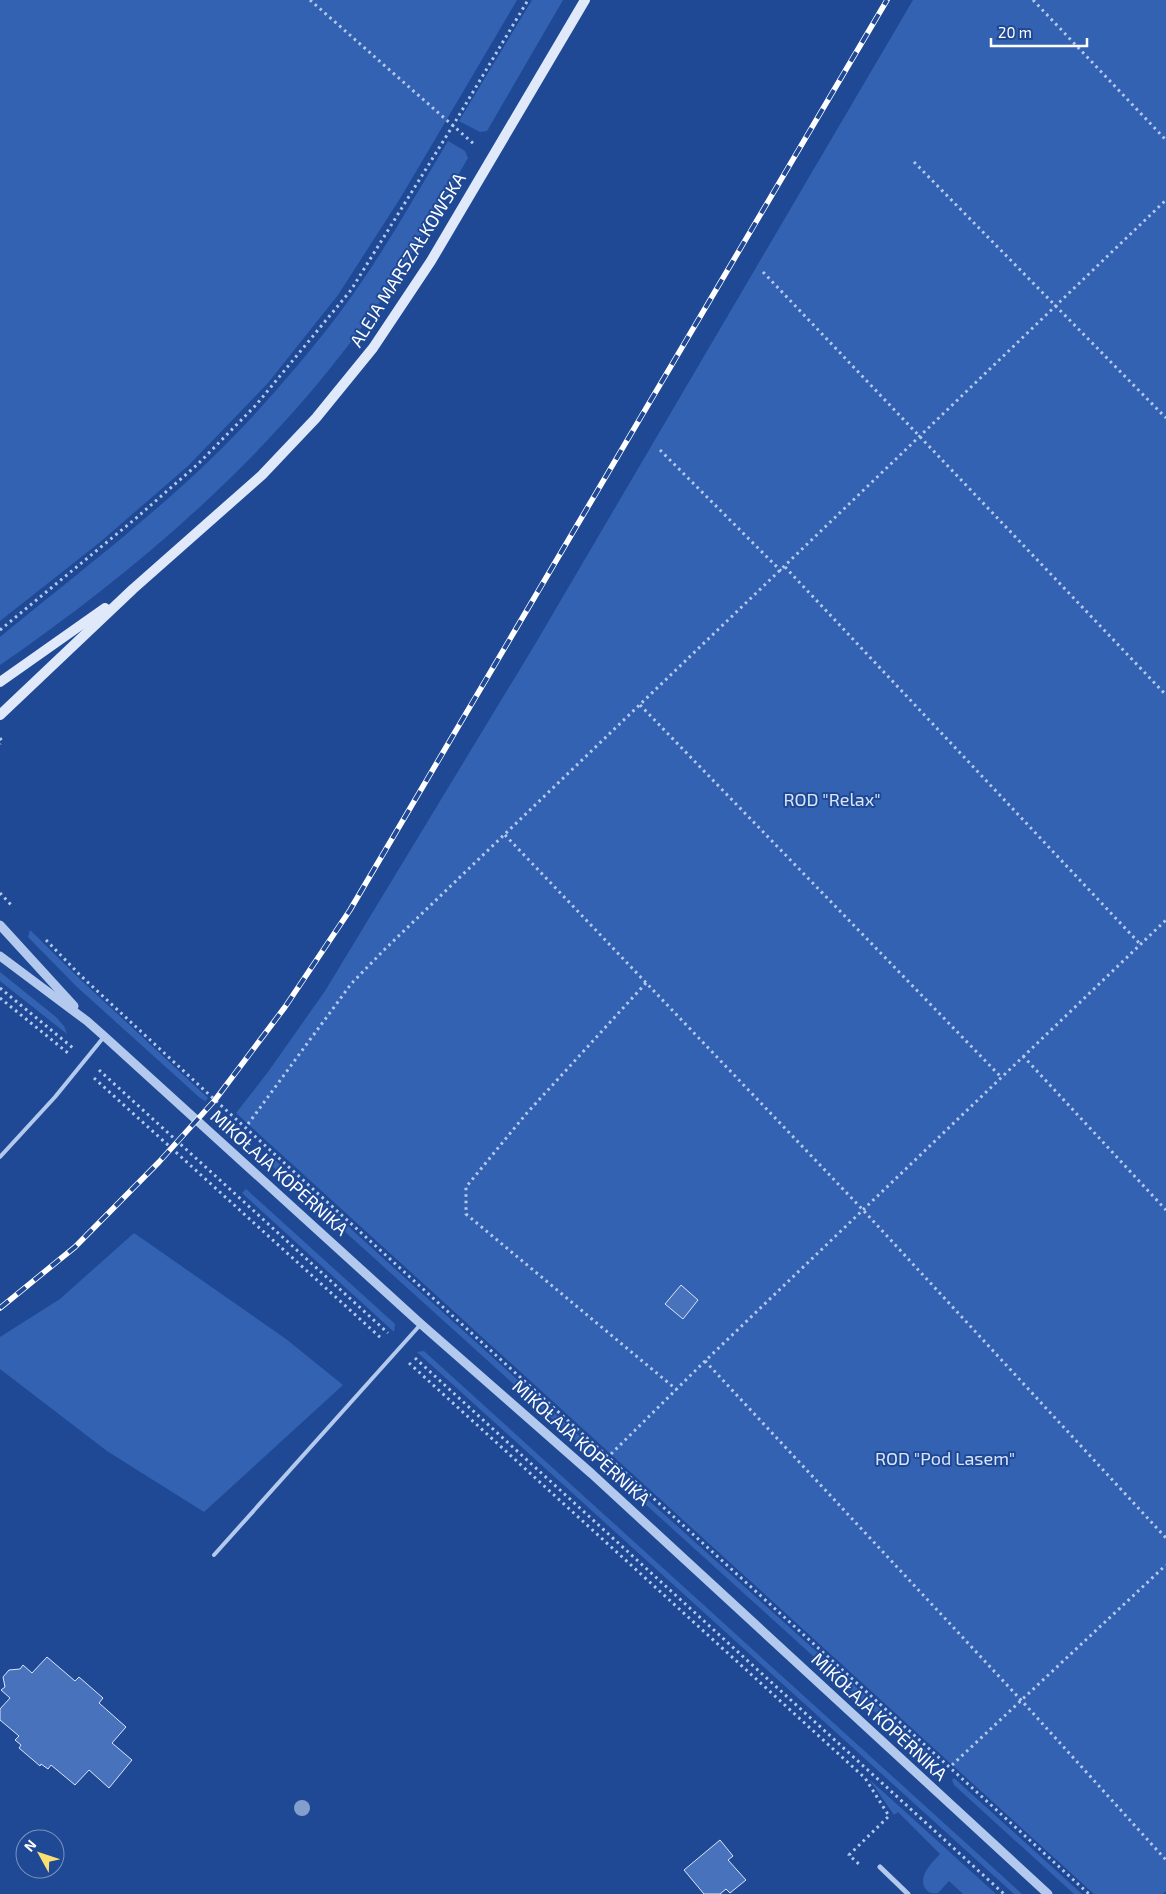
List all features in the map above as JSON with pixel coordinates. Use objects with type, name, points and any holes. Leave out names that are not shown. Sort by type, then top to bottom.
[{"type":"main road","name":"ALEJA MARSZAŁKOWSKA","points":[[0,714],[133,589],[262,475],[316,418],[373,348],[431,260],[585,0]]},
{"type":"main road","name":"ALEJA MARSZAŁKOWSKA","points":[[0,682],[133,589]]},
{"type":"street","name":"MIKOŁAJA KOPERNIKA","points":[[0,925],[88,1022]]},
{"type":"street","name":"MIKOŁAJA KOPERNIKA","points":[[0,956],[104,1036],[421,1324],[592,1474],[1048,1894]]},
{"type":"street","points":[[880,1867],[908,1894]]},
{"type":"lane","points":[[0,1156],[87,1060],[104,1036]]},
{"type":"lane","points":[[214,1555],[421,1324]]},
{"type":"path","points":[[310,0],[452,127],[490,158]]},
{"type":"path","points":[[0,630],[135,519],[198,464],[256,405],[351,290],[528,0]]},
{"type":"path","points":[[1033,0],[1166,140]]},
{"type":"path","points":[[914,162],[1166,418]]},
{"type":"path","points":[[248,1124],[351,984],[384,950],[1166,200]]},
{"type":"path","points":[[763,272],[1166,695]]},
{"type":"path","points":[[660,450],[781,571]]},
{"type":"path","points":[[785,567],[1141,944]]},
{"type":"path","points":[[640,705],[1001,1077]]},
{"type":"path","points":[[0,738],[2,741],[0,744]]},
{"type":"path","points":[[505,836],[863,1210],[1166,1538]]},
{"type":"path","points":[[0,893],[19,912]]},
{"type":"path","points":[[611,1454],[705,1361],[1166,920]]},
{"type":"path","points":[[44,938],[80,975],[208,1094],[1089,1894]]},
{"type":"path","points":[[646,983],[526,1114],[466,1187],[466,1214],[677,1390]]},
{"type":"path","points":[[0,988],[87,1060],[1004,1894]]},
{"type":"path","points":[[0,998],[66,1052],[865,1778],[889,1816],[849,1855],[862,1868]]},
{"type":"path","points":[[1023,1056],[1166,1210]]},
{"type":"path","points":[[705,1361],[1021,1700],[1166,1860]]},
{"type":"path","points":[[952,1765],[1166,1566]]},
{"type":"green space","points":[[0,0],[517,0],[401,197],[338,295],[268,383],[188,466],[99,543],[0,621]]},
{"type":"green space","points":[[532,0],[563,0],[487,131],[480,132],[459,121]]},
{"type":"green space","name":"ROD \"Relax\"","points":[[913,0],[1166,0],[1166,1891],[1163,1894],[1094,1894],[236,1113],[268,1072],[325,991],[534,646]]},
{"type":"green space","points":[[448,141],[465,151],[468,158],[414,250],[384,295],[353,339],[315,386],[275,432],[190,516],[97,594],[0,665],[0,637],[163,503],[225,445],[288,377],[356,291]]},
{"type":"green space","points":[[30,930],[208,1098],[205,1101],[199,1097],[76,986],[28,937]]},
{"type":"green space","points":[[0,972],[56,1017],[64,1026],[67,1034],[0,981]]},
{"type":"green space","points":[[272,1160],[276,1161],[596,1451],[592,1455],[269,1163]]},
{"type":"green space","points":[[246,1189],[395,1324],[394,1332],[242,1193]]},
{"type":"green space","points":[[134,1233],[286,1339],[343,1385],[204,1512],[107,1451],[0,1369],[0,1337],[60,1299]]},
{"type":"green space","points":[[424,1351],[1022,1894],[1014,1894],[417,1352]]},
{"type":"green space","points":[[613,1470],[937,1760],[935,1763],[929,1761],[612,1474]]},
{"type":"green space","points":[[954,1778],[1082,1894],[1074,1894],[954,1785],[952,1780]]},
{"type":"green space","points":[[869,1779],[996,1894],[963,1894],[949,1881],[938,1893],[928,1891],[923,1883],[923,1878],[930,1865],[940,1854],[898,1812],[894,1815]]},
{"type":"building","points":[[681,1285],[698,1300],[683,1319],[665,1304]]},
{"type":"building","points":[[47,1657],[75,1681],[79,1677],[103,1698],[99,1703],[126,1727],[112,1743],[132,1760],[109,1788],[89,1770],[75,1785],[51,1765],[48,1769],[41,1764],[40,1766],[19,1748],[21,1745],[15,1740],[19,1736],[0,1720],[0,1709],[10,1698],[1,1690],[5,1687],[3,1677],[9,1670],[20,1669],[23,1665],[32,1673]]},
{"type":"building","points":[[720,1840],[733,1856],[728,1860],[746,1880],[730,1893],[726,1889],[720,1894],[704,1894],[684,1870]]},
{"type":"railway","points":[[0,1308],[75,1247],[159,1162],[215,1100],[285,1007],[350,910],[887,0]]},
{"type":"park label","name":"ROD \"Pod Lasem\"","points":[[945,1459]]}]
